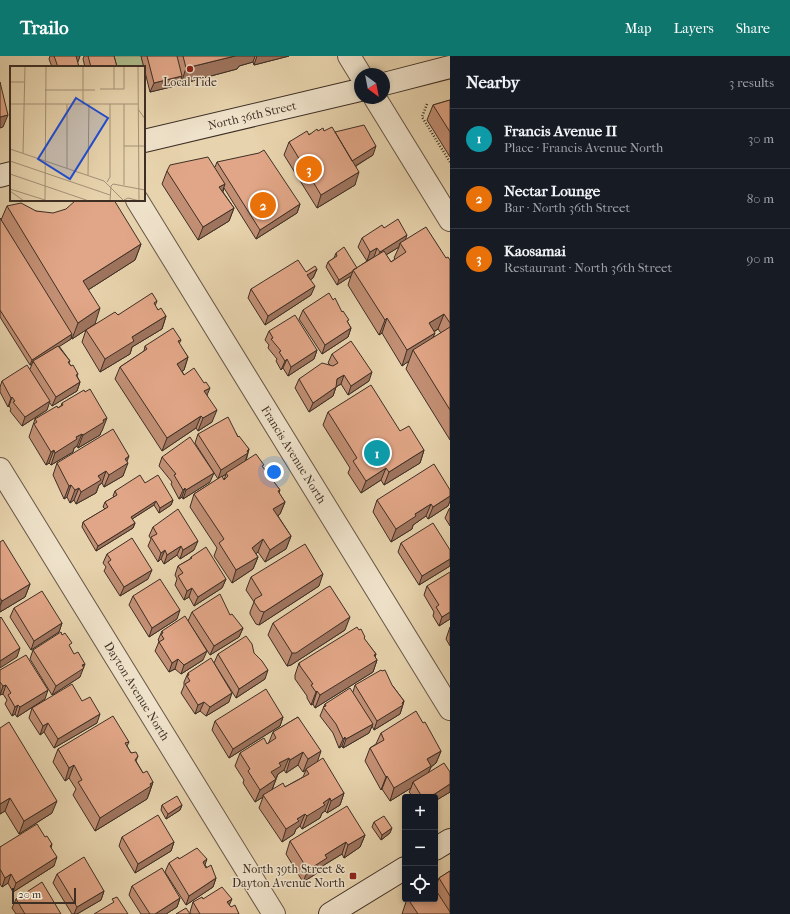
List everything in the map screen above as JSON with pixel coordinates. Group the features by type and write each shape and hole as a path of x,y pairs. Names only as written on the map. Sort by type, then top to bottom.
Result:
{"street":[{"path":"349,56 356,68"},
{"path":"390,82 450,67"},
{"name":"North 36th Street","path":"145,141 354,91"},
{"path":"379,104 450,220"},
{"path":"0,176 10,173"},
{"name":"Francis Avenue North","path":"138,201 450,709"},
{"name":"Dayton Avenue North","path":"0,469 274,914"},
{"path":"438,847 450,840"},
{"path":"341,911 402,870"}],"path":[{"path":"427,104 422,116 450,162"}],"green space":[{"path":"113,56 141,56 144,66 116,66"}],"building":[{"path":"54,56 76,56 79,66 58,66"},
{"path":"88,56 114,56 117,66 91,66"},
{"path":"147,56 177,56 182,76 154,83"},
{"path":"183,56 235,56 186,68"},
{"path":"0,82 8,115 0,117"},
{"path":"450,100 450,132 433,105"},
{"path":"364,125 376,146 352,161 335,132"},
{"path":"332,127 359,172 321,195 289,142 307,131 309,135 317,129 318,131 323,128 324,131"},
{"path":"264,150 300,204 260,230 217,162 259,153"},
{"path":"208,157 225,184 219,187 234,208 203,227 167,171 170,165"},
{"path":"75,201 115,201 141,244 83,281 100,308 78,323 7,206 21,203 36,211 53,213 66,209"},
{"path":"0,218 72,334 32,360 0,310"},
{"path":"398,219 407,235 380,252 377,248 370,252 362,238 382,225 384,228"},
{"path":"426,227 446,258 448,257 450,260 450,323 444,314 429,323 435,333 407,350 387,318 385,320 353,270 384,251 391,262 406,252 400,243"},
{"path":"344,247 357,268 339,280 328,262 337,256 336,253"},
{"path":"298,260 306,272 315,266 317,269 307,275 315,286 268,316 251,289"},
{"path":"152,293 157,301 154,303 158,310 161,308 166,316 132,337 134,341 105,359 86,330 115,312 118,315"},
{"path":"329,293 333,300 335,298 342,312 343,311 349,320 347,321 351,328 325,345 303,310"},
{"path":"295,315 317,350 291,367 287,359 285,361 279,352 281,351 271,339 273,338 269,331"},
{"path":"450,327 450,410 413,350"},
{"path":"173,328 181,340 178,341 188,357 177,364 184,375 194,368 204,383 206,382 210,388 204,391 217,410 203,418 201,416 167,438 120,367 147,349 145,346"},
{"path":"351,341 372,372 351,386 344,375 337,379 336,387 313,403 299,379 322,363 333,366 338,363 332,354"},
{"path":"58,346 70,361 68,362 71,366 73,365 80,382 56,397 33,361"},
{"path":"27,365 50,401 25,417 13,402 15,401 12,397 11,398 2,381"},
{"path":"371,385 400,431 409,426 424,450 389,472 386,468 366,481 353,461 357,458 328,412"},
{"path":"90,389 107,418 103,420 104,422 83,435 82,434 76,437 77,439 55,453 54,450 51,452 34,424 37,422 35,419 57,406 58,408 63,405 62,403 84,390 85,392"},
{"path":"228,417 238,437 239,436 249,449 247,451 248,453 221,470 198,434"},
{"path":"113,429 129,456 125,459 128,463 109,475 106,471 98,476 101,480 81,492 79,488 75,490 71,485 69,486 57,463"},
{"path":"190,437 214,473 186,490 185,488 183,490 174,475 176,474 162,457"},
{"path":"256,454 264,465 262,466 280,490 278,491 285,502 273,509 291,536 270,550 263,539 252,548 258,557 236,570 219,543 224,539 194,494 222,476 224,480 228,476 226,473"},
{"path":"434,464 450,490 450,496 433,507 431,504 396,529 377,500"},
{"path":"140,475 145,483 158,475 173,500 160,508 156,501 131,517 135,523 98,546 83,522 108,507 105,502 117,495 115,491"},
{"path":"178,509 198,541 183,550 181,546 167,555 165,550 161,553 151,537 157,534 153,527"},
{"path":"433,523 450,550 450,559 422,576 401,543"},
{"path":"132,538 152,570 124,587 108,562 111,560 107,554"},
{"path":"3,540 30,584 2,601 0,598 0,542"},
{"path":"305,544 323,574 264,612 260,611 254,602 255,599 262,595 251,577"},
{"path":"206,547 226,579 198,597 192,588 187,591 178,576 183,573 178,566 192,558 191,557"},
{"path":"450,572 450,612 442,617 436,607 439,605 427,586"},
{"path":"160,579 180,610 152,628 133,596"},
{"path":"330,586 350,617 296,653 292,653 273,623"},
{"path":"42,591 62,623 34,641 14,608"},
{"path":"220,594 230,615 232,614 243,628 214,646 192,612"},
{"path":"185,616 207,651 184,665 178,659 172,663 159,642 164,639 161,634 163,633 162,631"},
{"path":"1,617 20,648 0,661 0,618"},
{"path":"357,627 359,630 361,629 365,637 364,638 376,654 374,655 377,660 320,695 311,685 313,684 299,663"},
{"path":"61,632 62,635 65,633 72,643 69,645 74,654 78,652 85,664 82,665 84,668 56,686 33,650"},
{"path":"246,636 252,644 254,653 268,670 239,689 218,654"},
{"path":"26,655 48,690 20,707 18,705 15,707 8,695 11,693 6,685 3,686 0,682 0,670"},
{"path":"211,658 232,693 210,707 204,702 198,705 185,684 190,681 187,676 189,675 188,673"},
{"path":"381,670 385,670 392,685 404,701 402,703 403,705 377,721 355,685"},
{"path":"72,684 82,701 90,697 100,714 58,739 48,723 43,726 32,708"},
{"path":"350,688 373,724 346,739 345,737 343,739 336,724 323,707 326,706 325,704"},
{"path":"266,689 283,717 233,749 215,721"},
{"path":"416,711 423,723 425,722 441,751 427,759 431,766 394,788 387,776 386,777 370,748 384,740 381,733"},
{"path":"113,716 129,742 125,743 131,753 136,752 138,756 135,760 143,773 147,771 153,782 150,784 151,786 100,818 78,782 82,780 74,765 69,768 58,749"},
{"path":"298,717 321,751 308,759 303,752 290,760 289,758 279,763 281,766 271,772 276,779 260,790 248,771 250,769 240,753 264,738 267,744 276,738 273,732"},
{"path":"9,722 57,801 24,821 10,798 0,804 0,728"},
{"path":"323,758 344,793 331,801 330,798 323,803 325,805 307,816 305,814 297,819 299,821 286,829 263,795 283,783 285,787 309,774 306,769"},
{"path":"444,763 450,772 450,784 435,794 420,794 413,782"},
{"path":"177,796 182,805 168,814 162,805"},
{"path":"347,806 365,835 348,845 346,842 325,855 327,858 308,870 290,841"},
{"path":"158,815 174,842 138,864 122,837"},
{"path":"384,816 392,828 382,835 374,822"},
{"path":"37,824 45,837 47,836 52,844 50,846 57,857 16,883 11,874 5,878 0,869 0,847"},
{"path":"197,848 207,859 203,862 206,868 211,865 216,878 189,896 169,863"},
{"path":"84,857 104,891 77,907 57,874"},
{"path":"162,868 180,898 155,914 150,914 132,886"},
{"path":"450,871 450,896 439,878"},
{"path":"42,882 61,914 25,914 16,899"},
{"path":"222,887 232,899 227,902 231,907 235,905 239,914 200,914 193,902 202,897 203,899"},
{"path":"438,894 450,912 450,914 418,914 410,902 438,902"},
{"path":"117,897 128,914 94,914 114,902 112,899"},
{"path":"186,908 190,914 176,914"}],"place":[{"name":"Local Tide","path":"190,69"},
{"name":"Kaosamai","path":"309,169"},
{"name":"Nectar Lounge","path":"263,205"},
{"name":"Francis Avenue II","path":"377,453"},
{"name":"North 39th Street & Dayton Avenue North","path":"353,876"}]}
